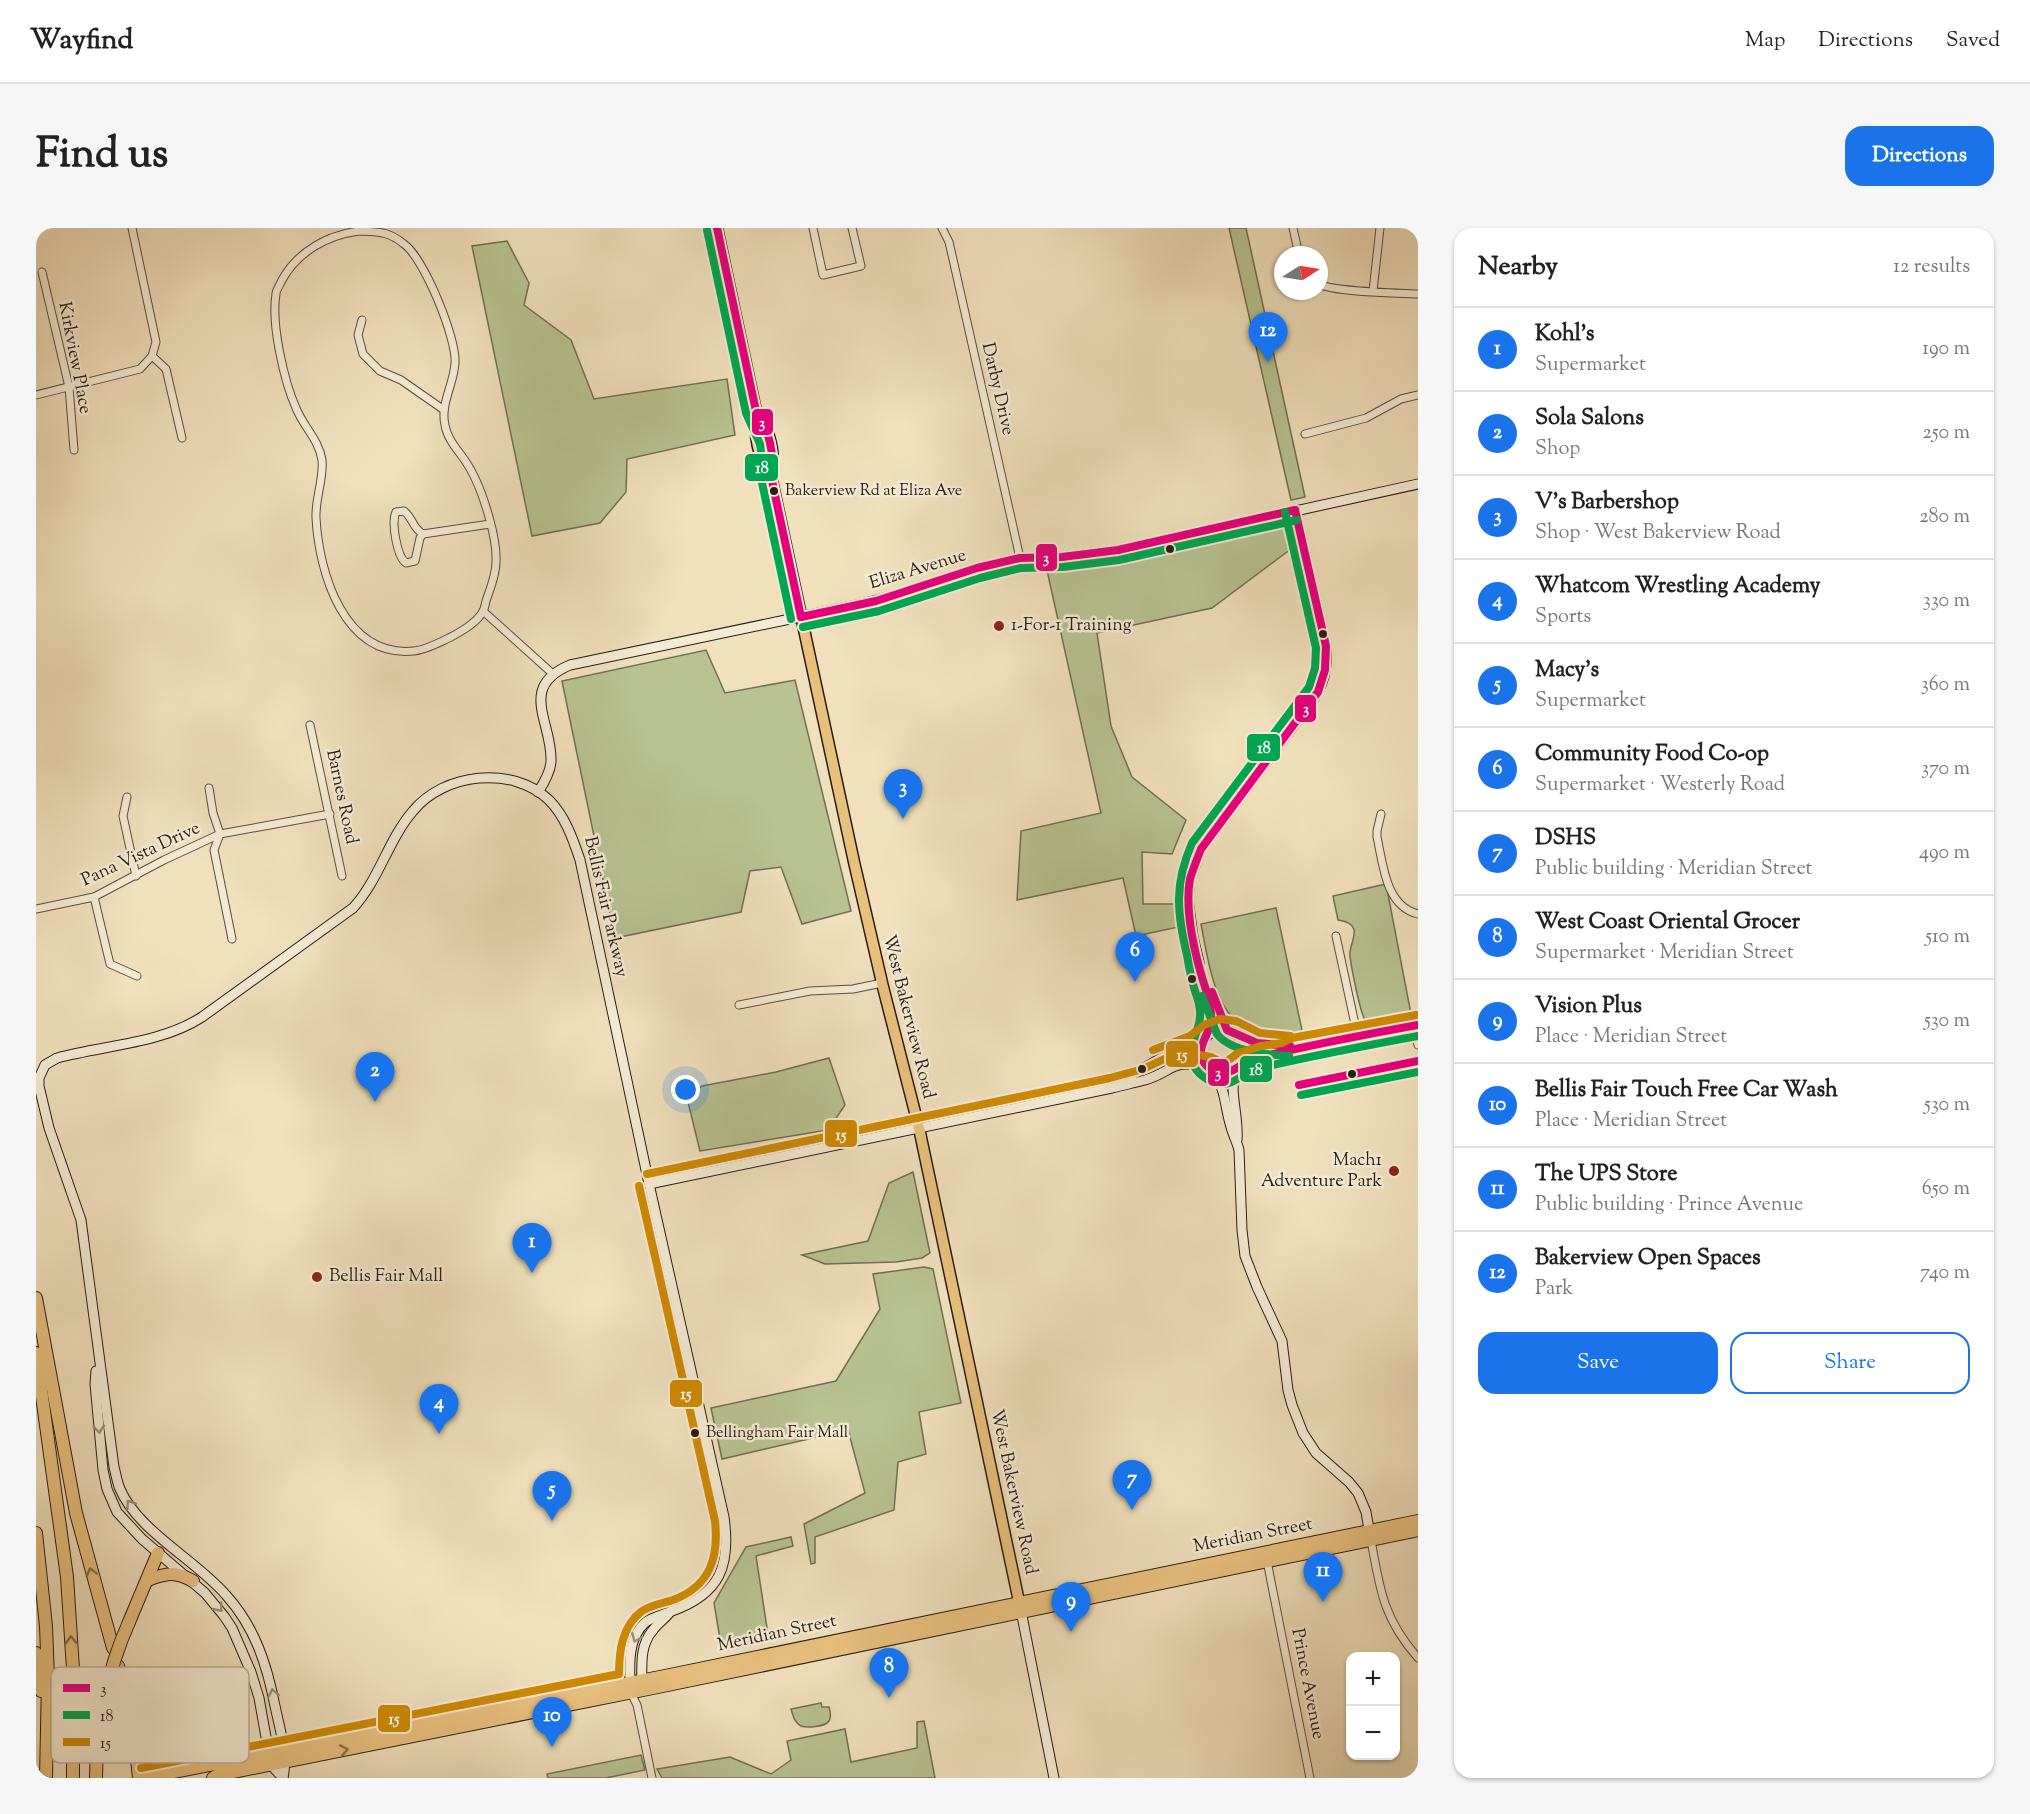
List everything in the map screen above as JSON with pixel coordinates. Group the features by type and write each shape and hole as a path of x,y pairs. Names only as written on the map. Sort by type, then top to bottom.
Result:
{"highway":[{"path":"36,1298 76,1513 113,1648"},
{"path":"36,1353 67,1577 73,1667"},
{"name":"Meridian Street","path":"285,1756 430,1733 822,1643 1267,1561 1418,1521"},
{"name":"Meridian Street","path":"249,1762 285,1756 491,1710 745,1669 1303,1544 1418,1530"},
{"path":"36,1533 46,1626 48,1678 46,1778"},
{"path":"1267,1561 1275,1555 1303,1544"},
{"path":"112,1667 148,1580 153,1549"},
{"path":"148,1580 176,1574 193,1581"},
{"path":"745,1669 759,1662 814,1650 822,1643"},
{"path":"36,1653 46,1749"},
{"path":"430,1733 437,1726 482,1717 491,1710"},
{"name":"Meridian Street","path":"216,1777 270,1759"},
{"path":"96,1778 97,1763"},
{"path":"139,1763 141,1778"},
{"path":"168,1763 189,1769"},
{"name":"Meridian Street","path":"141,1778 238,1763"}],"main road":[{"name":"West Bakerview Road","path":"717,228 756,411 767,427 774,460 771,476 801,617 882,983 919,1128 1020,1606"}],"street":[{"path":"36,395 140,369 152,356 156,342 132,228"},
{"path":"813,228 824,275 861,266 852,228"},
{"name":"Darby Drive","path":"942,228 949,242 1020,558"},
{"path":"1293,228 1297,246"},
{"path":"1373,291 1380,228"},
{"path":"359,231 386,233 405,244 417,257 434,292 456,361 453,381 444,410 445,426 452,444 471,471 490,524 495,541 496,563 483,611 460,632 437,644 416,651 400,651 370,641 358,632 338,608 325,570 316,518 316,498 322,462 317,445 301,420 289,389 282,365 275,316 276,292 285,274 310,249 342,233 359,231"},
{"name":"Kirkview Place","path":"42,272 69,387 74,450"},
{"path":"1328,287 1418,294"},
{"path":"362,320 358,335 363,354 380,370 401,380 444,410"},
{"path":"152,356 166,369 182,438"},
{"path":"1305,434 1366,418 1401,399 1418,395"},
{"name":"Eliza Avenue","path":"553,674 578,663 876,601 977,568 1020,558 1062,557 1118,550 1418,484"},
{"path":"1295,510 1326,646 1328,663 1326,675 1311,702 1201,849 1190,879 1188,899 1191,930 1200,962 1232,1032 1244,1044 1244,1057 1232,1080 1232,1091 1238,1126 1245,1256 1253,1279 1282,1341 1288,1390 1303,1432 1316,1453 1358,1493 1366,1512 1384,1604 1403,1641 1418,1658"},
{"path":"423,534 415,527 407,513 396,512 393,521 403,562 406,563 415,561 423,534 490,524"},
{"path":"483,611 553,674 540,695 551,762 549,773 538,792"},
{"name":"Barnes Road","path":"310,725 342,876"},
{"name":"Bellis Fair Parkway","path":"283,1778 285,1756 268,1672 253,1632 225,1593 132,1510 120,1489 114,1467 97,1350 81,1220 49,1128 39,1078 45,1065 57,1058 160,1036 188,1026 202,1017 353,908 365,893 405,821 433,794 449,785 467,780 500,779 538,792 559,812 574,840 649,1184 700,1403 727,1535 727,1554 723,1569 711,1587 700,1597 670,1612 655,1627 645,1643 636,1687 652,1778"},
{"path":"209,788 213,813 220,834 214,850 232,939"},
{"path":"126,797 123,816 136,876"},
{"name":"Pana Vista Drive","path":"36,909 94,897 220,834 330,814"},
{"path":"1381,814 1377,831 1388,886 1406,909 1418,914"},
{"path":"94,897 111,964 137,976"},
{"path":"1336,936 1358,1038"},
{"path":"1200,962 1199,969 1212,1016 1201,1054 1222,1085 1231,1128 1237,1140"},
{"path":"739,1005 810,992 853,989 882,983"},
{"path":"649,1184 1112,1088 1147,1079 1177,1064 1192,1064 1224,1073 1260,1057 1285,1053 1295,1048 1416,1026 1418,1045"},
{"path":"1112,1088 1161,1058 1196,1045 1221,1029 1257,1043 1285,1044 1295,1048"},
{"name":"Bellis Fair Parkway","path":"97,1350 95,1384 103,1470 107,1489 117,1512 153,1549 193,1581 224,1616 238,1640 248,1667"},
{"path":"153,1549 158,1534"},
{"path":"153,1549 167,1542"},
{"name":"Prince Avenue","path":"1267,1561 1310,1778"},
{"path":"1020,1606 1054,1778"},
{"name":"Bellis Fair Parkway","path":"249,1670 259,1698 270,1759 283,1778"},
{"name":"Meridian Street","path":"205,1778 216,1777"}],"green space":[{"path":"1229,228 1246,228 1305,497 1291,500"},
{"path":"507,241 529,283 524,305 571,340 594,399 727,379 735,435 627,459 626,492 600,523 532,536 472,246"},
{"path":"1284,520 1290,521 1295,546 1212,608 1097,633 1111,726 1132,777 1186,820 1172,854 1142,852 1143,904 1181,904 1183,926 1136,936 1123,878 1017,900 1021,831 1101,813 1046,566 1118,560"},
{"path":"706,650 725,693 795,680 851,911 802,924 781,867 750,871 741,912 615,938 562,681"},
{"path":"1386,884 1412,1019 1371,1026 1363,1015 1352,969 1350,951 1354,930 1352,925 1338,920 1333,896"},
{"path":"1276,908 1303,1035 1263,1036 1239,1024 1221,1000 1210,970 1201,924"},
{"path":"829,1058 845,1105 828,1130 700,1151 687,1098 702,1086 776,1072"},
{"path":"913,1172 930,1253 922,1258 896,1262 825,1264 802,1255 868,1241 889,1183"},
{"path":"924,1267 933,1269 961,1403 919,1412 926,1454 898,1462 894,1510 815,1537 815,1563 811,1564 804,1524 865,1493 848,1430 722,1459 711,1408 836,1381 880,1309 873,1274"},
{"path":"791,1537 793,1546 756,1556 769,1641 722,1651 714,1603 746,1547"},
{"path":"821,1703 822,1707 829,1707 830,1718 827,1723 820,1726 801,1726 793,1717 791,1709"},
{"path":"924,1721 935,1778 662,1778 657,1769 730,1757 771,1774 791,1760 787,1741 845,1729 851,1762 917,1748 917,1722"},
{"path":"641,1755 645,1770 606,1778 548,1778 547,1774"}],"transit line":[{"name":"3","path":"717,228 756,411 770,442 771,476 801,617"},
{"name":"18","path":"707,230 746,413 760,444 761,478 791,619"},
{"name":"3","path":"1295,510 1326,646 1325,670 1318,692 1201,849 1191,875 1190,920 1211,1014 1210,1027 1202,1046 1201,1056 1209,1068 1218,1073 1225,1073 1253,1059 1418,1025"},
{"name":"3","path":"801,617 876,601 977,568 1020,558 1062,557 1118,550 1295,510"},
{"name":"18","path":"1285,512 1316,648 1315,668 1309,687 1192,843 1186,858 1180,885 1179,912 1200,1014 1192,1047 1192,1059 1196,1070 1203,1076 1215,1083 1224,1084 1233,1082 1256,1069 1418,1036"},
{"name":"18","path":"803,627 879,611 980,578 1021,568 1063,567 1119,560 1297,520"},
{"name":"3","path":"1212,992 1227,1030 1257,1043 1290,1046"},
{"name":"18","path":"1202,996 1217,1034 1223,1040 1250,1051 1289,1056"},
{"name":"15","path":"647,1174 1110,1078 1143,1069 1175,1054 1194,1054 1226,1062 1238,1053 1282,1043 1292,1038 1416,1015"},
{"name":"15","path":"1153,1050 1190,1036 1204,1025 1220,1019 1236,1021 1260,1033 1290,1036"},
{"name":"3","path":"1299,1085 1418,1061"},
{"name":"18","path":"1301,1095 1418,1072"},
{"name":"15","path":"249,1747 619,1674 623,1640 635,1617 649,1607 686,1594 704,1579 713,1559 715,1521 639,1186"},
{"name":"15","path":"141,1768 166,1763"}],"place":[{"name":"Bakerview Open Spaces","path":"1268,362"},
{"name":"Bakerview Rd at Eliza Ave","path":"774,491"},
{"name":"1-For-1 Training","path":"999,626"},
{"name":"V's Barbershop","path":"903,819"},
{"name":"Community Food Co-op","path":"1135,982"},
{"name":"Sola Salons","path":"375,1102"},
{"name":"Mach1 Adventure Park","path":"1394,1171"},
{"name":"Kohl's","path":"532,1273"},
{"name":"Bellis Fair Mall","path":"317,1277"},
{"name":"Bellingham Fair Mall","path":"695,1433"},
{"name":"Whatcom Wrestling Academy","path":"439,1434"},
{"name":"DSHS","path":"1132,1510"},
{"name":"Macy's","path":"552,1521"},
{"name":"The UPS Store","path":"1323,1602"},
{"name":"Vision Plus","path":"1071,1632"},
{"name":"West Coast Oriental Grocer","path":"889,1698"},
{"name":"Bellis Fair Touch Free Car Wash","path":"552,1747"}]}
